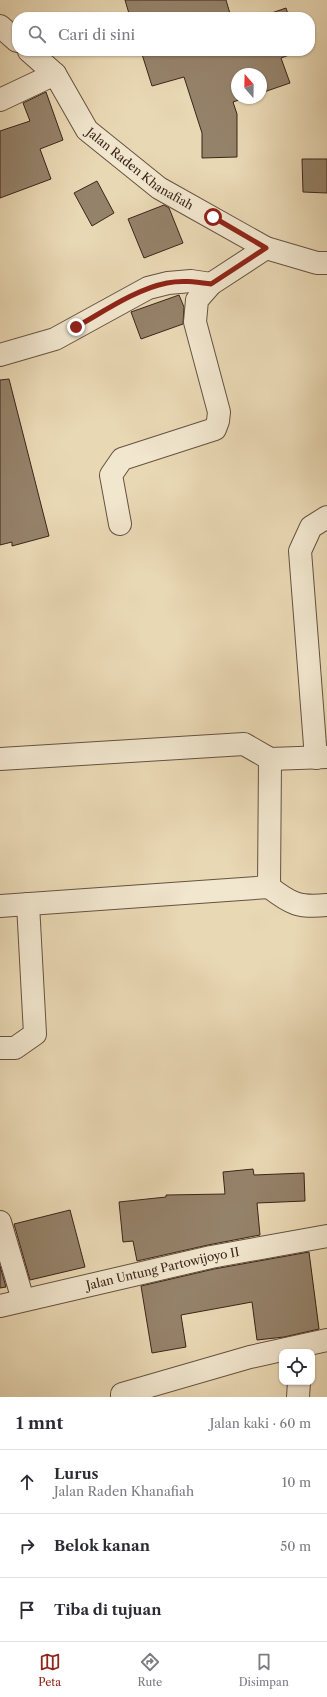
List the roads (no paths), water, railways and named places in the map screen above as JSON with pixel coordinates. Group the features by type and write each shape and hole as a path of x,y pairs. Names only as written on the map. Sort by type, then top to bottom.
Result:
{"street":[{"path":"0,26 12,37"},
{"name":"Jalan Raden Khanafiah","path":"35,56 55,74 87,130 159,188 266,248 317,263 327,262"},
{"path":"0,100 55,74"},
{"path":"120,524 111,475 122,459 215,429 218,421 218,412 195,322 197,300 211,284 266,248"},
{"path":"0,355 55,339 148,288 168,283 191,281 211,284"},
{"path":"0,759 244,744 270,759 322,757 300,551 311,527 327,517"},
{"path":"269,887 270,759"},
{"path":"0,906 269,887 287,901 308,907 327,905"},
{"path":"0,1048 15,1048 36,1034 28,904"},
{"path":"0,1222 23,1300"},
{"name":"Jalan Untung Partowijoyo II","path":"0,1306 211,1258 327,1236"},
{"path":"122,1397 122,1394 250,1357 304,1348 327,1340"},
{"path":"298,1397 299,1385"}]}
